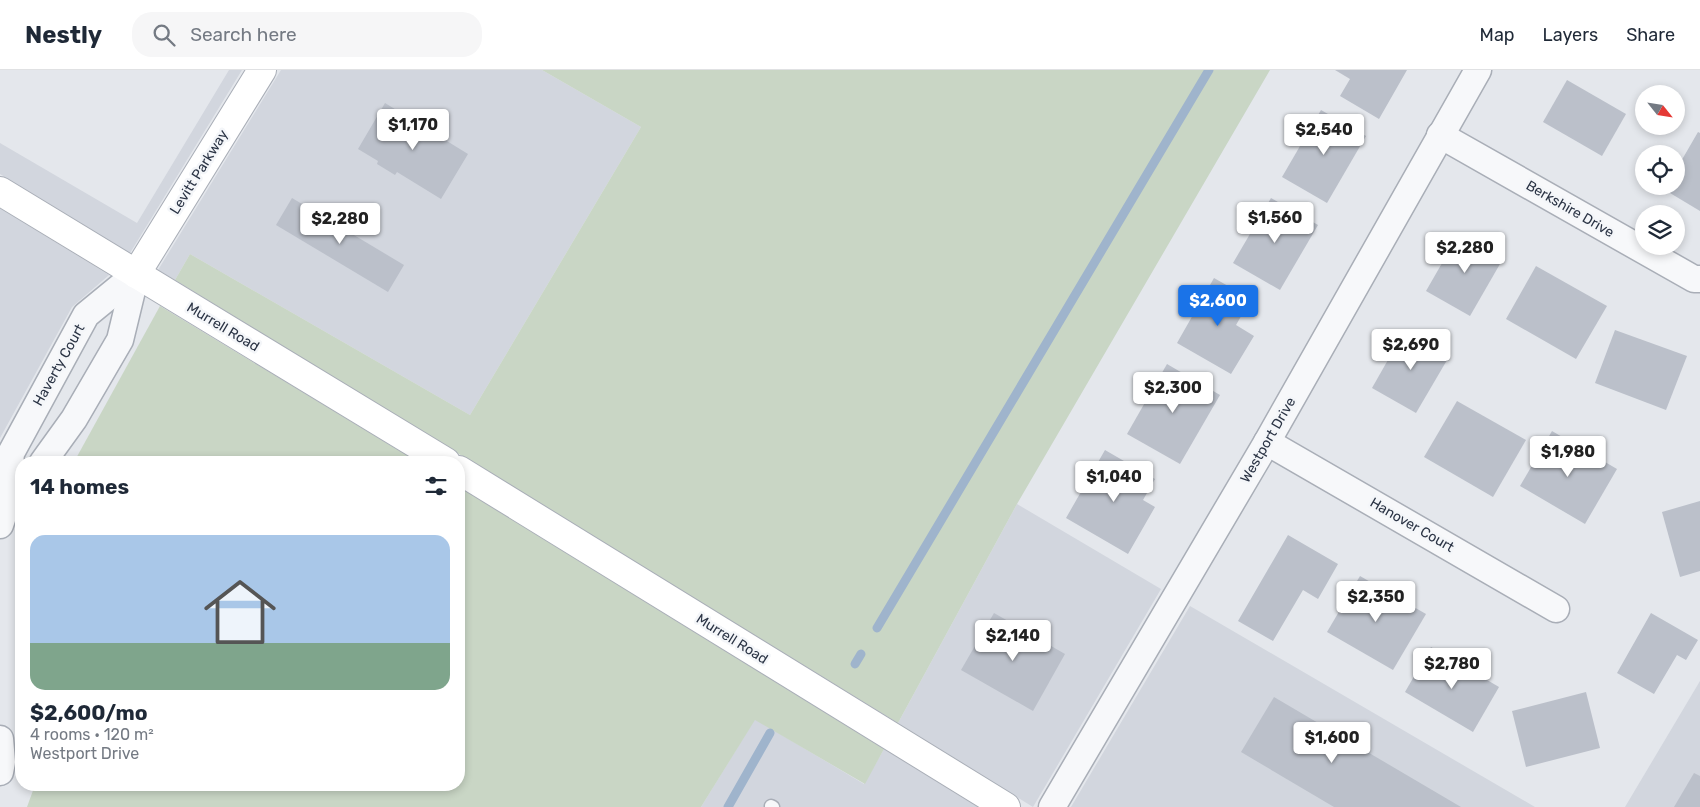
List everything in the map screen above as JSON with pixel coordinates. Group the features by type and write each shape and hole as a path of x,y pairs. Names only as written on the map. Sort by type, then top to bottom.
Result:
{"street":[{"name":"Levitt Parkway","path":"136,274 262,70"},
{"name":"Westport Drive","path":"1052,807 1268,442 1478,70"},
{"name":"Berkshire Drive","path":"1440,135 1694,279 1700,278"},
{"name":"Murrell Road","path":"0,191 436,456"},
{"path":"47,456 74,420 120,340 136,274"},
{"name":"Haverty Court","path":"9,507 11,453 86,315 136,274"},
{"name":"Hanover Court","path":"1268,442 1556,609"},
{"name":"Murrell Road","path":"465,474 1006,807"},
{"path":"0,739 2,762 0,772"}],"shaded area":[{"path":"229,70 242,70 130,253 0,174 0,143 137,223"},
{"path":"281,70 542,70 641,127 470,415 190,254 175,280 158,270"},
{"path":"0,208 109,275 72,307 0,438"},
{"path":"1017,504 1161,589 1033,807 898,723"},
{"path":"1190,606 1535,807 1071,807"},
{"path":"1700,681 1700,807 1625,807"},
{"path":"755,719 864,784 884,749 978,807 701,807"}],"green space":[{"path":"542,70 1270,70 1017,504 898,723 175,280 190,254 470,415 641,127"},
{"path":"160,306 408,456 77,456"},
{"path":"465,491 884,749 865,784 755,720 701,807 27,807 33,791 465,791"}],"building":[{"path":"1335,70 1407,70 1379,119 1340,96 1350,79"},
{"path":"1567,80 1626,114 1602,156 1543,122"},
{"path":"385,103 468,154 441,199 397,172 395,175 377,164 378,161 358,149"},
{"path":"1321,110 1366,136 1327,203 1282,177"},
{"path":"1698,132 1700,133 1700,211 1673,195 1685,195 1685,154"},
{"path":"292,198 404,265 388,292 276,225"},
{"path":"1271,198 1318,225 1280,290 1233,263"},
{"path":"1460,232 1504,257 1470,316 1426,291"},
{"path":"1536,266 1607,306 1576,359 1506,319"},
{"path":"1214,278 1251,299 1236,325 1254,336 1231,374 1177,343"},
{"path":"1405,330 1450,355 1416,413 1372,388"},
{"path":"1615,330 1687,356 1666,410 1595,383"},
{"path":"1167,364 1220,395 1180,464 1127,434"},
{"path":"1457,401 1526,440 1493,497 1424,457"},
{"path":"1552,431 1617,469 1585,524 1520,486"},
{"path":"1105,450 1155,479 1143,500 1155,507 1128,554 1066,518"},
{"path":"1700,501 1700,571 1680,577 1662,512"},
{"path":"1288,535 1338,564 1318,599 1303,590 1273,641 1238,621"},
{"path":"1360,576 1426,614 1393,670 1327,632"},
{"path":"994,613 1065,654 1033,711 961,670"},
{"path":"1651,613 1698,640 1686,660 1677,655 1654,694 1617,673"},
{"path":"1431,647 1499,687 1473,732 1405,692"},
{"path":"1586,692 1600,748 1526,767 1512,711"},
{"path":"1274,697 1461,807 1334,807 1241,752"},
{"path":"1694,773 1700,776 1700,807 1674,807"}],"waterway":[{"path":"877,628 1209,70"},
{"path":"855,664 861,654"},
{"path":"728,807 770,733"}]}
